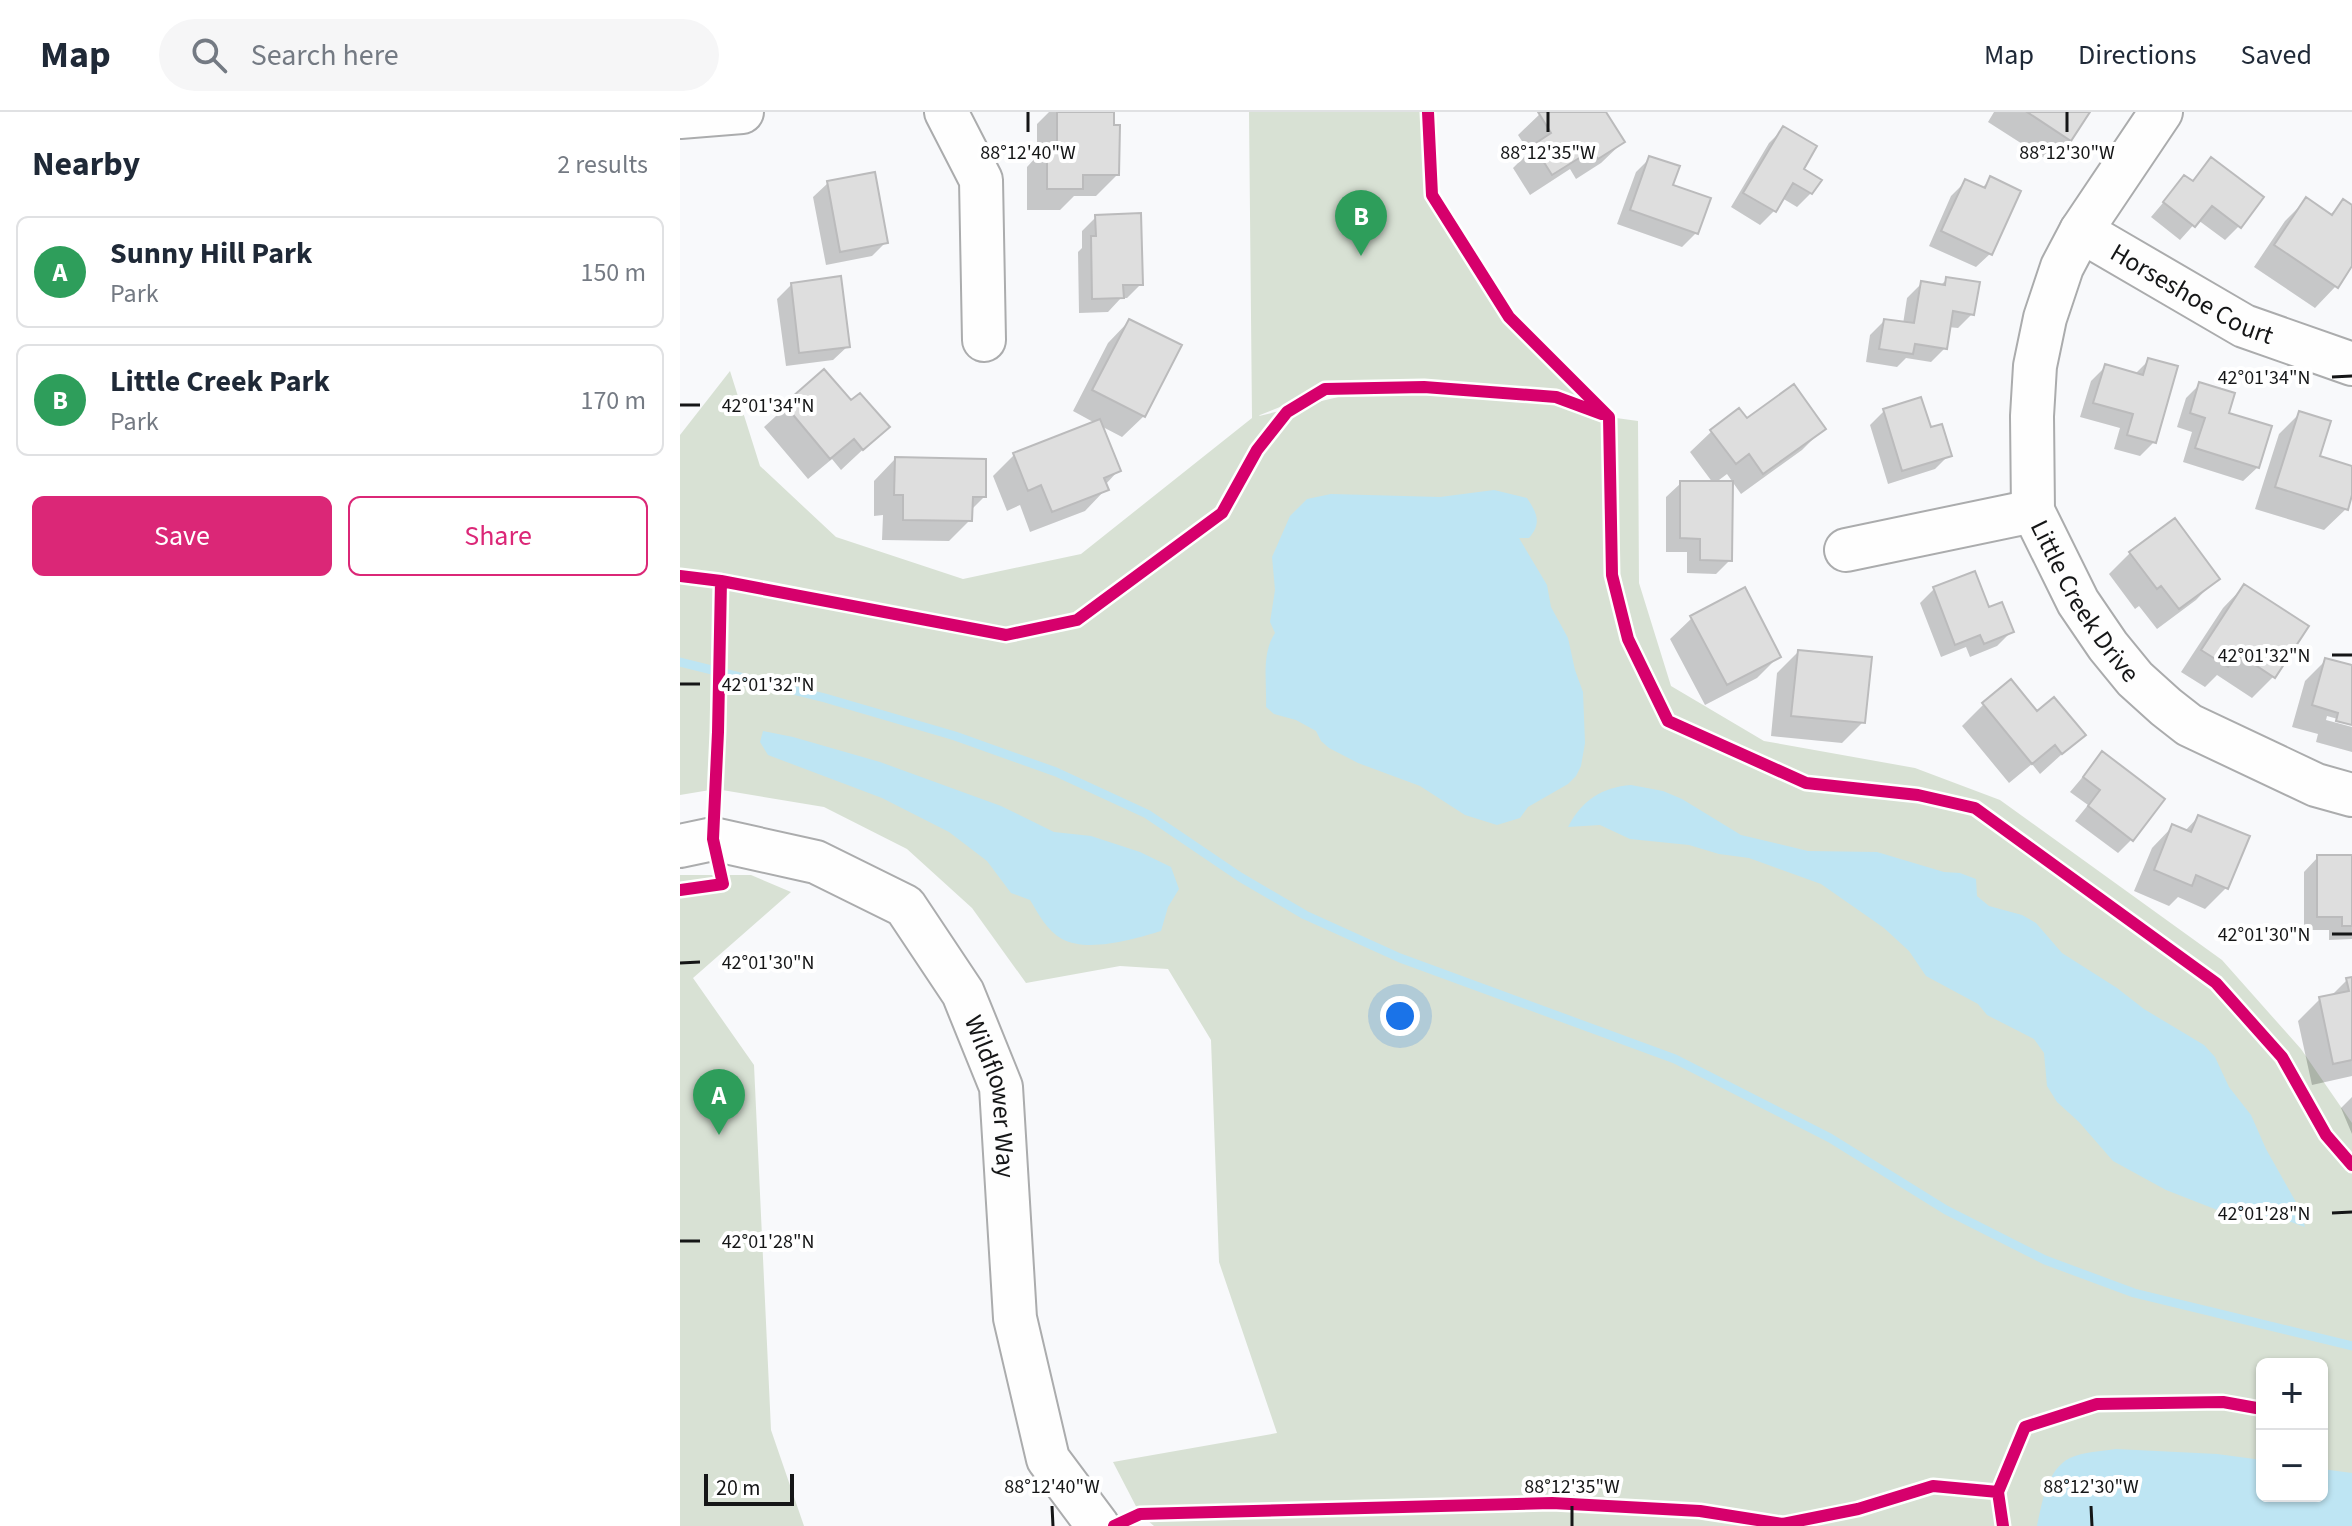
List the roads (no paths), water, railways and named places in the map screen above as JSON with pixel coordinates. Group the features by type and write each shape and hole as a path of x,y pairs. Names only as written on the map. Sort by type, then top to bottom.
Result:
{"street":[{"path":"680,117 742,112"},
{"path":"946,112 981,180 984,340"},
{"name":"Little Creek Drive","path":"2161,112 2081,231 2062,267 2045,318 2035,366 2033,511 2078,602 2135,679 2166,707 2189,725 2217,739 2316,785 2352,795"},
{"name":"Horseshoe Court","path":"2081,231 2244,326 2352,364"},
{"path":"1846,550 2033,511"},
{"name":"Wildflower Way","path":"680,846 713,839 816,862 905,906 963,993 1001,1087 1015,1318 1048,1459 1098,1526"}],"water":[{"path":"1494,490 1527,498 1535,513 1537,523 1533,533 1529,538 1519,538 1547,585 1551,607 1568,638 1583,692 1585,743 1581,766 1568,784 1528,807 1520,818 1497,825 1465,815 1420,786 1358,763 1329,748 1316,731 1296,720 1274,714 1266,707 1266,659 1275,633 1270,622 1275,590 1272,557 1290,516 1307,499 1331,494 1440,497"},
{"path":"763,731 880,762 1001,806 1054,832 1091,836 1140,852 1171,867 1179,889 1168,907 1161,931 1098,945 1062,939 1047,927 1030,900 1011,893 987,861 949,832 882,798 768,755 760,742"},
{"path":"1620,786 1663,791 1682,799 1741,835 1808,851 1877,852 1976,879 1977,896 1989,906 2022,915 2036,923 2062,953 2144,1009 2204,1045 2215,1057 2229,1087 2251,1115 2266,1149 2301,1211 2305,1227 2291,1222 2256,1220 2225,1213 2166,1190 2113,1161 2057,1102 2047,1086 2044,1053 2034,1039 1987,1015 1978,1004 1926,976 1909,951 1884,928 1821,884 1749,858 1719,854 1689,845 1630,839 1600,825 1568,827 1579,810 1594,797"},
{"path":"2116,1449 2256,1459 2256,1502 2328,1502 2328,1470 2352,1473 2352,1526 2037,1526 2051,1478 2062,1463 2081,1454"}],"waterway":[{"path":"680,662 825,698 955,736 1056,772 1147,814 1240,877 1305,915 1400,958 1675,1059 1830,1138 1946,1210 2045,1260 2134,1293 2352,1346"}],"place":[{"name":"Little Creek Park","path":"1361,256"},
{"name":"Sunny Hill Park","path":"719,1135"}]}
